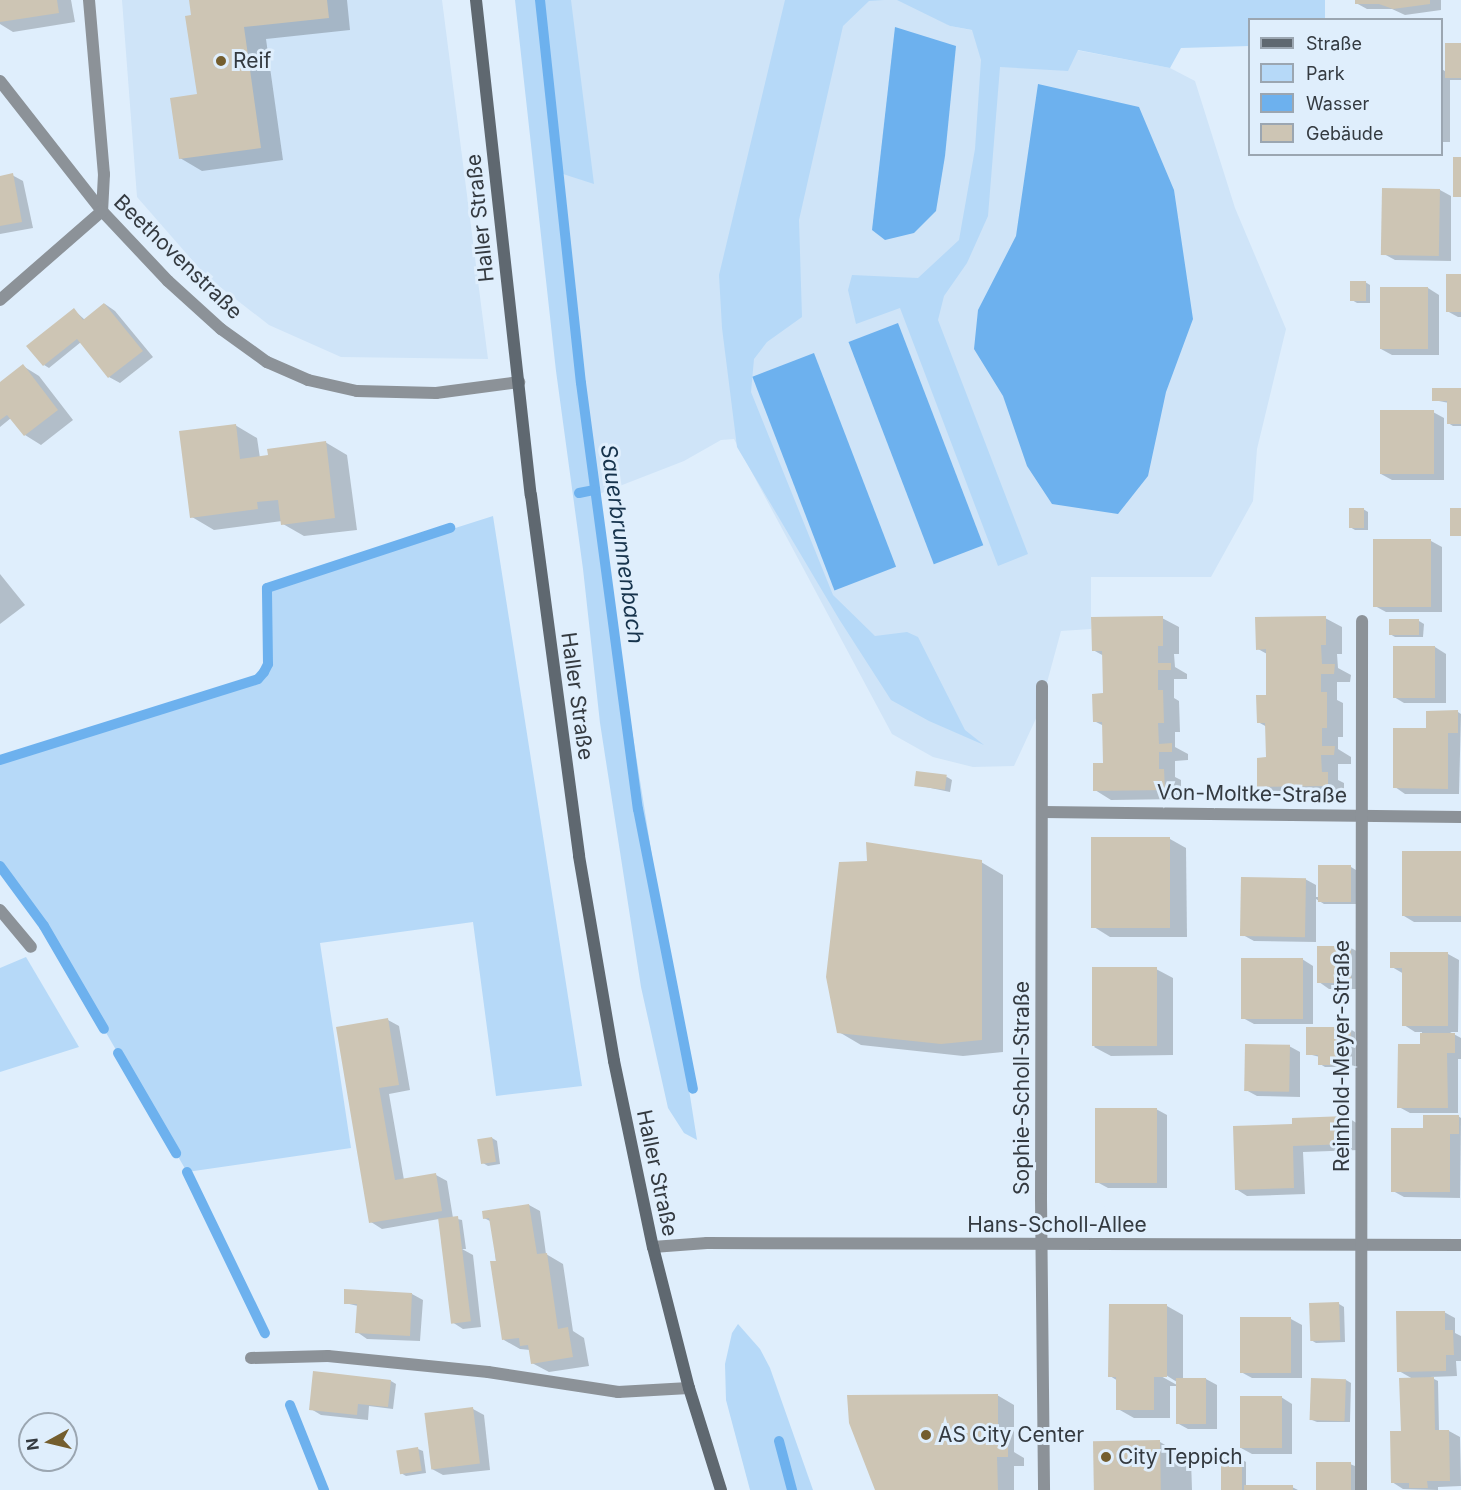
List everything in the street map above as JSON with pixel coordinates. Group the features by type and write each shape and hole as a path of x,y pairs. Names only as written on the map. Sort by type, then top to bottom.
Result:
{"main road":[{"name":"Haller Straße","path":"477,0 531,495 579,856 614,1061 653,1247 689,1388 721,1490"}],"street":[{"path":"0,300 102,211 104,174 89,0"},
{"name":"Beethovenstraße","path":"0,81 102,211 168,281 221,329 267,362 308,380 357,391 436,393 519,382"},
{"name":"Reinhold-Meyer-Straße","path":"1361,1490 1362,621"},
{"name":"Sophie-Scholl-Straße","path":"1042,686 1044,1490"},
{"name":"Von-Moltke-Straße","path":"1043,812 1461,817"},
{"path":"0,910 32,947"},
{"name":"Hans-Scholl-Allee","path":"653,1247 707,1244 1461,1245"},
{"path":"251,1358 328,1356 488,1372 618,1392 689,1388"}],"shaded area":[{"path":"122,0 442,0 488,359 341,357 269,325 206,276 137,197"},
{"path":"547,0 905,0 950,26 1170,68 1195,81 1235,208 1286,329 1257,449 1253,501 1211,577 1091,577 1091,629 1061,631 1039,712 1014,766 973,767 933,757 892,734 734,439 721,440 684,461 599,494 582,404 572,263"}],"green space":[{"path":"515,0 571,0 594,184 563,174 580,402 697,1140 684,1133 668,1108 641,987 600,723 583,569 556,371"},
{"path":"785,0 884,0 869,1 843,26 799,220 802,317 767,342 754,359 751,392 833,595 875,636 907,632 918,637 965,730 984,745 929,721 891,700 839,619 737,447 722,328 719,275"},
{"path":"897,0 1325,0 1325,18 1248,18 1248,46 1181,48 1170,68 1078,50 1068,71 1000,67 988,216 967,263 944,296 938,320 1028,554 998,566 900,308 856,324 848,290 852,275 918,278 959,240 975,149 981,60 972,30 950,26"},
{"path":"493,516 582,1086 496,1096 473,922 320,943 351,1148 187,1172 44,926 0,866 0,760 258,679 268,663 267,588"},
{"path":"26,957 79,1047 0,1072 0,968"},
{"path":"738,1324 760,1349 770,1368 813,1490 750,1490 726,1400 725,1364 732,1333"}],"water":[{"path":"895,27 956,46 945,156 936,211 914,233 885,240 872,230"},
{"path":"1038,84 1139,107 1174,190 1193,319 1166,392 1148,476 1118,514 1052,504 1027,466 1003,396 974,349 978,310 1016,236"},
{"path":"898,323 983,545 934,564 849,342"},
{"path":"814,353 896,567 834,590 752,377"}],"building":[{"path":"0,0 57,0 59,13 0,22"},
{"name":"Reif","path":"189,0 327,0 329,18 244,27 261,148 179,159 170,98 197,94 185,16 191,15"},
{"path":"1355,0 1430,0 1430,4 1393,9 1379,4 1355,4"},
{"path":"1445,43 1461,43 1461,78 1445,78"},
{"path":"1453,157 1461,157 1461,197 1453,197"},
{"path":"13,173 22,222 0,226 0,176"},
{"path":"1382,188 1440,189 1439,256 1381,255"},
{"path":"1446,274 1461,274 1461,312 1446,312"},
{"path":"1350,281 1366,281 1366,301 1350,301"},
{"path":"1380,287 1428,287 1428,349 1380,349"},
{"path":"104,303 143,351 108,378 77,339 43,366 26,346 74,308 83,320"},
{"path":"23,364 58,410 24,436 7,415 0,420 0,382"},
{"path":"1432,388 1461,388 1461,424 1447,424 1447,401 1432,401"},
{"path":"1380,410 1434,410 1434,474 1380,474"},
{"path":"236,424 240,459 268,455 267,449 326,441 335,518 281,525 278,500 257,502 258,509 190,518 179,431"},
{"path":"1349,508 1364,508 1364,528 1349,528"},
{"path":"1450,508 1461,508 1461,536 1450,536"},
{"path":"1373,539 1431,539 1431,607 1373,607"},
{"path":"1163,616 1163,646 1158,646 1158,663 1171,663 1171,670 1158,670 1158,690 1163,690 1164,723 1158,723 1159,744 1172,743 1172,752 1159,752 1159,769 1164,769 1165,790 1093,791 1093,763 1103,763 1102,722 1093,722 1092,694 1103,693 1102,651 1092,651 1091,617"},
{"path":"1326,616 1326,645 1321,645 1322,664 1335,664 1334,674 1321,674 1321,692 1327,692 1327,728 1322,728 1322,746 1335,746 1334,755 1321,755 1322,772 1328,772 1328,786 1257,787 1257,758 1266,757 1265,723 1257,723 1256,695 1266,695 1266,649 1256,650 1255,617"},
{"path":"1389,619 1419,619 1419,635 1389,635"},
{"path":"1393,646 1435,646 1435,698 1393,698"},
{"path":"1458,710 1458,733 1448,733 1448,789 1393,788 1393,728 1426,728 1426,711"},
{"path":"916,771 947,775 945,790 914,786"},
{"path":"1091,837 1170,837 1170,928 1091,928"},
{"path":"866,842 982,860 982,1040 941,1044 837,1033 826,977 839,862 867,861"},
{"path":"1402,851 1461,851 1461,916 1402,916"},
{"path":"1318,865 1351,865 1351,902 1318,902"},
{"path":"1241,877 1306,878 1305,937 1240,936"},
{"path":"1317,946 1351,946 1351,983 1317,983"},
{"path":"1390,952 1448,952 1448,1026 1402,1026 1402,968 1390,968"},
{"path":"1241,958 1303,958 1303,1019 1241,1019"},
{"path":"1092,967 1157,967 1157,1046 1092,1046"},
{"path":"388,1018 399,1085 379,1088 395,1180 436,1173 442,1211 369,1223 336,1027"},
{"path":"1306,1027 1351,1027 1350,1065 1318,1065 1318,1055 1306,1055"},
{"path":"1420,1033 1455,1033 1455,1053 1447,1053 1448,1108 1397,1108 1398,1044 1420,1044"},
{"path":"1245,1044 1290,1045 1289,1092 1244,1091"},
{"path":"1095,1108 1157,1108 1157,1183 1095,1183"},
{"path":"1423,1115 1459,1115 1459,1134 1450,1134 1450,1192 1391,1192 1391,1128 1423,1128"},
{"path":"1347,1116 1349,1144 1293,1146 1294,1188 1235,1190 1233,1126 1292,1124 1292,1118"},
{"path":"492,1137 496,1162 481,1164 477,1139"},
{"path":"529,1204 537,1254 547,1253 558,1329 568,1327 573,1357 531,1364 528,1345 520,1346 519,1338 502,1340 490,1261 496,1261 489,1218 483,1219 482,1211"},
{"path":"458,1216 471,1321 451,1324 438,1218"},
{"path":"344,1289 412,1293 410,1336 355,1333 357,1304 344,1304"},
{"path":"1339,1302 1340,1340 1310,1341 1309,1303"},
{"path":"1109,1304 1167,1304 1167,1377 1154,1377 1154,1410 1116,1410 1116,1377 1108,1377"},
{"path":"1396,1311 1445,1311 1445,1330 1453,1330 1454,1355 1446,1355 1446,1371 1397,1372"},
{"path":"1240,1317 1291,1317 1291,1373 1240,1373"},
{"path":"313,1371 391,1380 388,1407 358,1404 357,1415 309,1410"},
{"path":"1434,1377 1435,1430 1449,1430 1450,1481 1427,1481 1428,1488 1409,1488 1409,1483 1391,1483 1390,1431 1401,1431 1399,1378"},
{"path":"1176,1378 1206,1378 1206,1424 1176,1424"},
{"path":"1311,1378 1346,1379 1345,1421 1310,1420"},
{"name":"AS City Center","path":"998,1394 998,1447 1008,1447 1008,1457 997,1457 998,1490 875,1490 849,1423 847,1395"},
{"path":"1240,1396 1282,1396 1282,1448 1240,1448"},
{"path":"473,1407 480,1464 431,1470 424,1413"},
{"path":"1160,1440 1161,1490 1094,1490 1093,1441"},
{"path":"418,1447 422,1471 400,1474 396,1450"},
{"path":"1221,1458 1242,1458 1242,1490 1221,1490"},
{"path":"1316,1462 1351,1462 1351,1490 1316,1490"},
{"path":"1244,1485 1293,1485 1293,1490 1244,1490"}],"waterway":[{"name":"Sauerbrunnenbach","path":"540,0 581,383 638,809 693,1089"},
{"path":"579,493 595,490"},
{"path":"0,760 258,679 268,664 267,588 450,528"},
{"path":"0,866 44,926 104,1029"},
{"path":"118,1053 176,1153"},
{"path":"187,1172 265,1333"},
{"path":"290,1405 324,1490"},
{"name":"Sauerbrunnenbach","path":"779,1441 792,1490"}],"place":[{"name":"Reif","path":"221,61"},
{"name":"AS City Center","path":"926,1435"},
{"name":"City Teppich","path":"1106,1457"}]}
